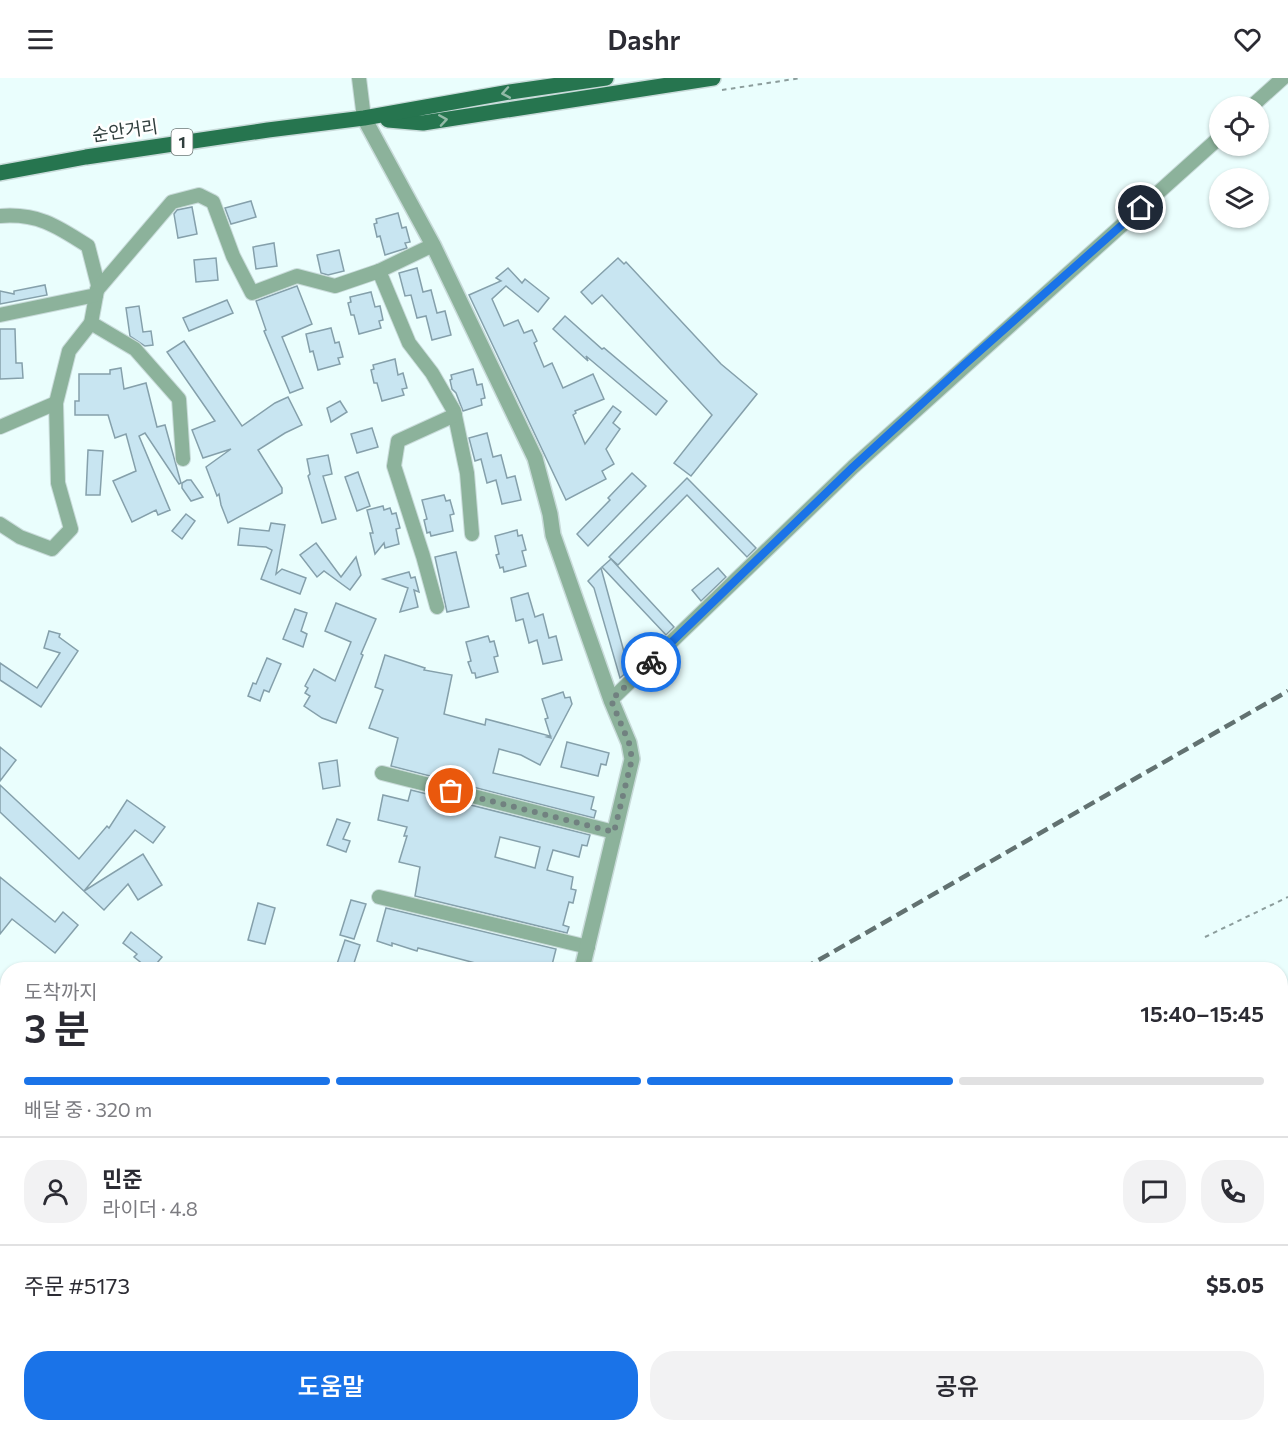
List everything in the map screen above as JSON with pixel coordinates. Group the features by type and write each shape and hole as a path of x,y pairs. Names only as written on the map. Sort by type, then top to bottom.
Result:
{"main road":[{"name":"순안거리","path":"0,173 109,153 364,118 510,92 606,78"},
{"name":"순안거리","path":"364,118 423,123 713,78"}],"street":[{"path":"359,78 364,118 433,245 535,458 550,514 553,535 611,700 629,743 632,759 584,962"},
{"path":"1263,96 1284,78"},
{"path":"611,700 853,467 1209,147"},
{"path":"0,315 97,292 172,202 199,195 213,202 233,256 252,293 297,276 335,286 378,271 433,245"},
{"path":"0,216 19,214 52,223 88,246 98,285 91,323 69,351 56,403 58,483 71,528 52,549 20,537 0,524"},
{"path":"378,271 409,343 432,373 455,415 467,473 472,534"},
{"path":"91,323 135,349 179,399 183,459"},
{"path":"0,427 56,403"},
{"path":"437,607 394,466 398,441 455,415"},
{"path":"382,774 614,832"},
{"path":"379,897 588,947"}],"path":[{"path":"1205,937 1288,897"}],"building":[{"path":"251,201 256,217 231,224 225,208"},
{"path":"192,207 197,234 178,238 174,214 177,210"},
{"path":"398,213 402,228 406,227 410,242 405,243 407,248 385,255 374,224 377,223 376,219"},
{"path":"274,243 277,266 256,269 253,247"},
{"path":"339,250 344,271 328,275 321,273 317,255"},
{"path":"216,258 218,280 196,282 194,260"},
{"path":"618,258 624,264 626,262 721,364 757,394 691,476 674,463 712,415 602,295 592,304 581,292"},
{"path":"417,268 423,292 431,290 437,313 445,311 451,335 432,340 426,316 417,318 411,295 405,296 399,273"},
{"path":"508,268 522,283 525,279 549,298 538,312 506,286 492,299 504,326 518,320 524,333 532,330 537,341 534,343 544,367 552,363 563,388 593,374 604,399 575,411 573,415 585,444 613,406 621,412 613,423 620,429 606,449 614,464 602,471 606,479 566,500 469,295 501,281 496,278"},
{"path":"45,285 47,295 0,304 0,291 14,294 14,291"},
{"path":"297,286 312,324 282,337 303,388 290,393 264,331 266,330 256,301"},
{"path":"371,292 375,307 380,306 383,320 379,321 381,328 359,334 348,303 351,302 350,297"},
{"path":"227,300 233,313 189,331 183,318"},
{"path":"139,306 143,332 151,331 153,345 145,346 130,336 126,308"},
{"path":"565,316 667,401 656,415 586,356 588,361 553,329"},
{"path":"331,328 335,343 339,342 343,357 338,358 340,364 318,370 313,351 310,352 306,334"},
{"path":"0,329 15,329 16,363 22,363 23,378 0,379"},
{"path":"184,341 242,426 275,403 288,397 302,425 258,450 282,488 282,493 228,523 219,494 217,496 206,467 231,449 203,458 192,430 215,421 167,352"},
{"path":"395,359 398,375 403,373 407,388 402,389 404,395 382,401 371,370 374,369 373,365"},
{"path":"121,368 124,389 146,383 157,427 165,425 181,483 179,484 145,433 139,436 170,510 158,515 156,510 132,522 113,481 136,471 126,434 115,438 108,415 75,415 75,401 79,401 79,374 110,374 110,370"},
{"path":"473,369 477,385 482,384 485,398 481,399 482,405 463,411 452,389 451,375"},
{"path":"340,401 347,412 331,422 327,408"},
{"path":"372,428 378,447 357,453 351,434"},
{"path":"487,433 493,457 501,455 507,478 515,476 521,500 502,504 496,480 487,483 481,459 475,461 469,438"},
{"path":"88,450 103,451 100,495 86,495"},
{"path":"328,455 332,474 323,476 336,519 322,523 308,476 310,474 307,459"},
{"path":"358,472 370,506 357,511 345,477"},
{"path":"632,473 646,486 588,546 577,534"},
{"path":"687,478 756,548 747,557 687,495 618,565 609,557"},
{"path":"191,480 203,497 191,501 182,488 182,483"},
{"path":"444,495 446,501 450,500 454,514 450,515 453,531 431,536 430,532 427,533 424,520 427,519 422,500"},
{"path":"383,506 384,510 390,508 392,514 396,513 400,528 396,529 399,544 385,548 384,543 375,554 367,510"},
{"path":"186,514 195,521 182,539 172,531"},
{"path":"271,523 285,525 276,574 282,569 306,578 300,594 261,579 272,550 266,547 238,545 240,528 269,531"},
{"path":"517,530 518,536 522,535 526,550 522,551 526,566 504,572 503,567 500,568 496,555 499,554 495,536"},
{"path":"316,543 341,577 356,557 361,575 350,590 324,571 317,577 300,555"},
{"path":"456,552 469,607 447,612 435,557"},
{"path":"611,559 674,627 666,635 602,567"},
{"path":"601,568 629,670 620,678 594,588 588,581"},
{"path":"718,568 726,577 701,601 692,590"},
{"path":"409,572 411,578 415,577 419,592 414,590 418,607 400,612 408,588 383,579"},
{"path":"528,593 535,617 543,614 549,638 556,636 562,660 543,664 537,640 529,643 523,619 516,621 511,598"},
{"path":"336,603 376,619 336,723 322,718 304,706 310,696 305,693 308,688 305,686 314,669 335,681 351,642 325,631"},
{"path":"295,609 307,613 301,631 307,634 303,647 283,639"},
{"path":"49,631 60,634 59,637 78,651 41,707 0,680 0,663 37,688 60,653 44,648"},
{"path":"488,636 490,642 494,641 498,656 494,657 498,672 476,678 468,662 471,661 466,642"},
{"path":"385,655 425,668 424,670 452,675 444,714 485,725 486,719 551,738 542,699 563,692 565,698 570,697 572,704 540,765 521,755 499,749 493,773 594,797 591,809 596,811 594,818 391,766 398,738 369,728 383,690 375,687"},
{"path":"267,658 281,664 269,692 264,690 260,701 248,696"},
{"path":"567,742 609,753 606,765 601,764 598,776 561,767"},
{"path":"0,747 16,760 0,781"},
{"path":"337,760 340,786 323,789 319,763"},
{"path":"0,785 79,859 107,826 109,828 127,800 165,827 153,843 135,830 84,891 143,854 162,885 138,900 128,884 104,910 0,812"},
{"path":"411,790 590,835 587,846 582,845 579,857 553,850 547,870 573,877 571,889 576,890 573,903 569,902 563,925 569,927 567,933 415,896 420,867 399,862 407,836 404,836 407,827 378,820 383,795 408,801","holes":["500,837 540,847 535,868 495,857"]},
{"path":"337,819 350,823 343,839 350,841 346,852 327,845"},
{"path":"0,877 55,922 63,912 78,925 55,953 12,919 0,934"},
{"path":"351,900 366,904 354,939 340,935"},
{"path":"258,903 275,908 265,944 248,940"},
{"path":"386,908 556,949 553,962 471,962 418,948 417,951 377,941"},
{"path":"131,932 162,957 158,962 140,962 134,957 137,954 123,943"},
{"path":"345,940 360,945 354,962 338,962"}],"railway":[{"path":"815,962 1288,691"}],"way so far":[{"path":"451,791 614,832 632,759 629,743 611,700 651,662"}],"route":[{"path":"651,662 853,467 1141,208"}]}
